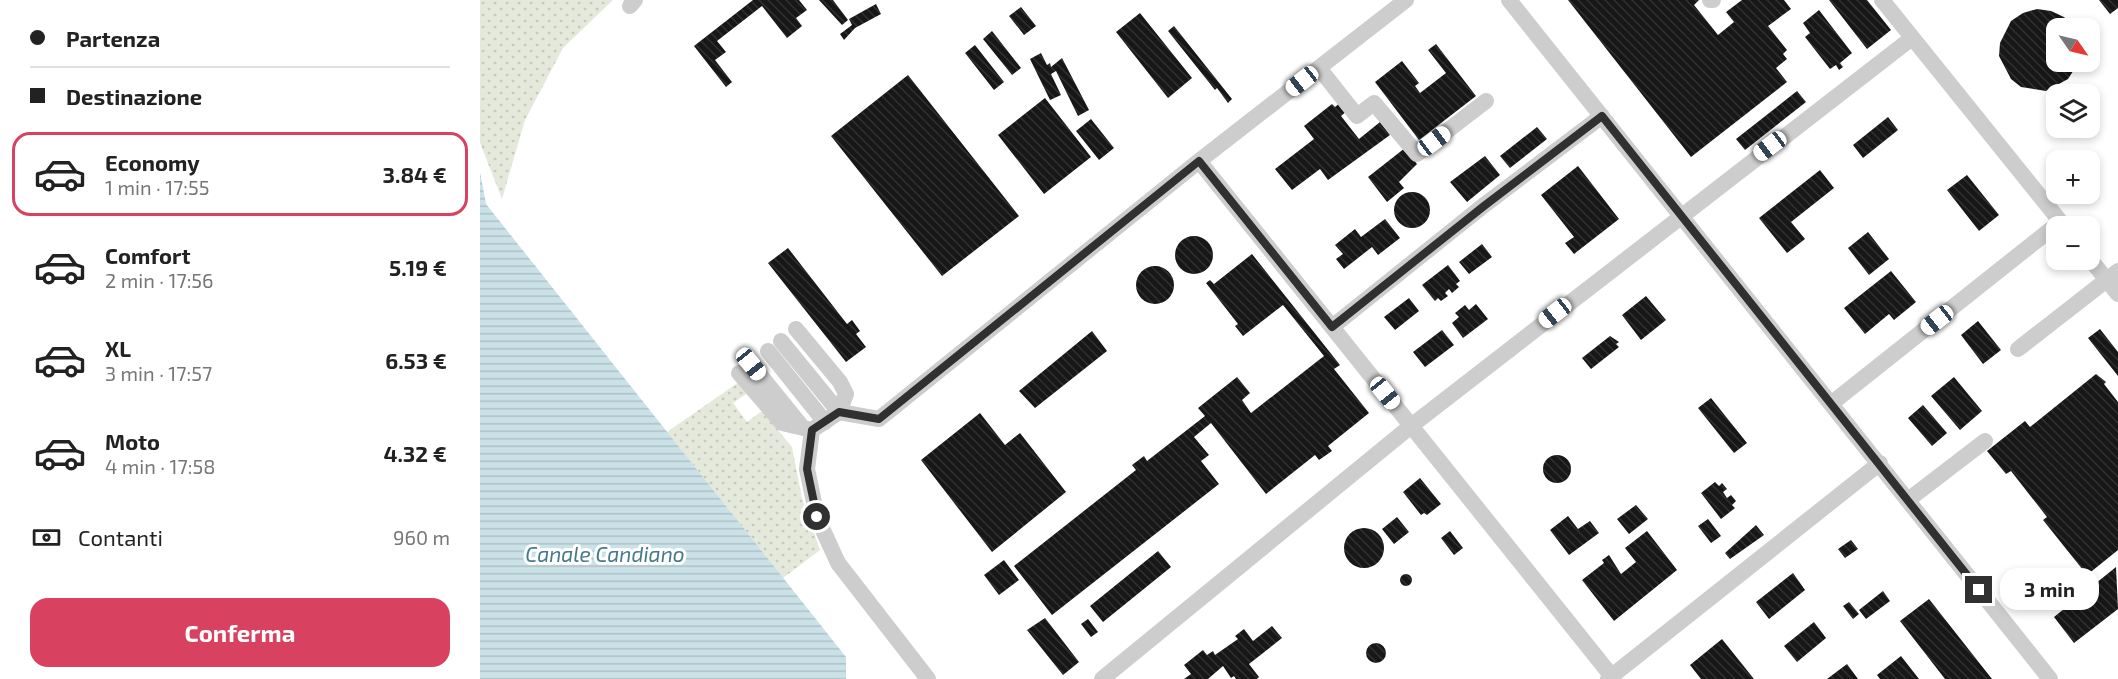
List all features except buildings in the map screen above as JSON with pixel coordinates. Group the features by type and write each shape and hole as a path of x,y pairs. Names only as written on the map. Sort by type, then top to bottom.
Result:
{"lane":[{"path":"745,369 782,423 879,419 1199,161 1406,0"},
{"path":"1509,0 2050,679"},
{"path":"1882,0 2056,216"},
{"path":"1102,679 1411,426 1681,214 1912,38"},
{"path":"1319,68 1358,116 1374,103 1417,154 1486,101"},
{"path":"1332,327 1602,116"},
{"path":"1199,161 1611,678 1880,463"},
{"path":"1832,403 2046,236"},
{"path":"2018,348 2112,275 2118,294"},
{"path":"796,329 846,394 819,423 807,469 817,517 838,562 928,679"},
{"path":"774,346 819,423"},
{"path":"1908,500 1985,441"}],"shaded area":[{"path":"480,0 613,0 563,48 525,120 502,199 480,143"},
{"path":"739,382 749,392 733,403 747,422 762,411 792,447 802,498 820,550 783,578 667,432"}],"water":[{"name":"Canale Candiano","path":"480,172 486,204 846,657 846,679 480,679"}],"route":[{"path":"817,517 807,469 812,430 839,412 879,419 1199,161 1332,327 1602,116 1979,590"}]}
